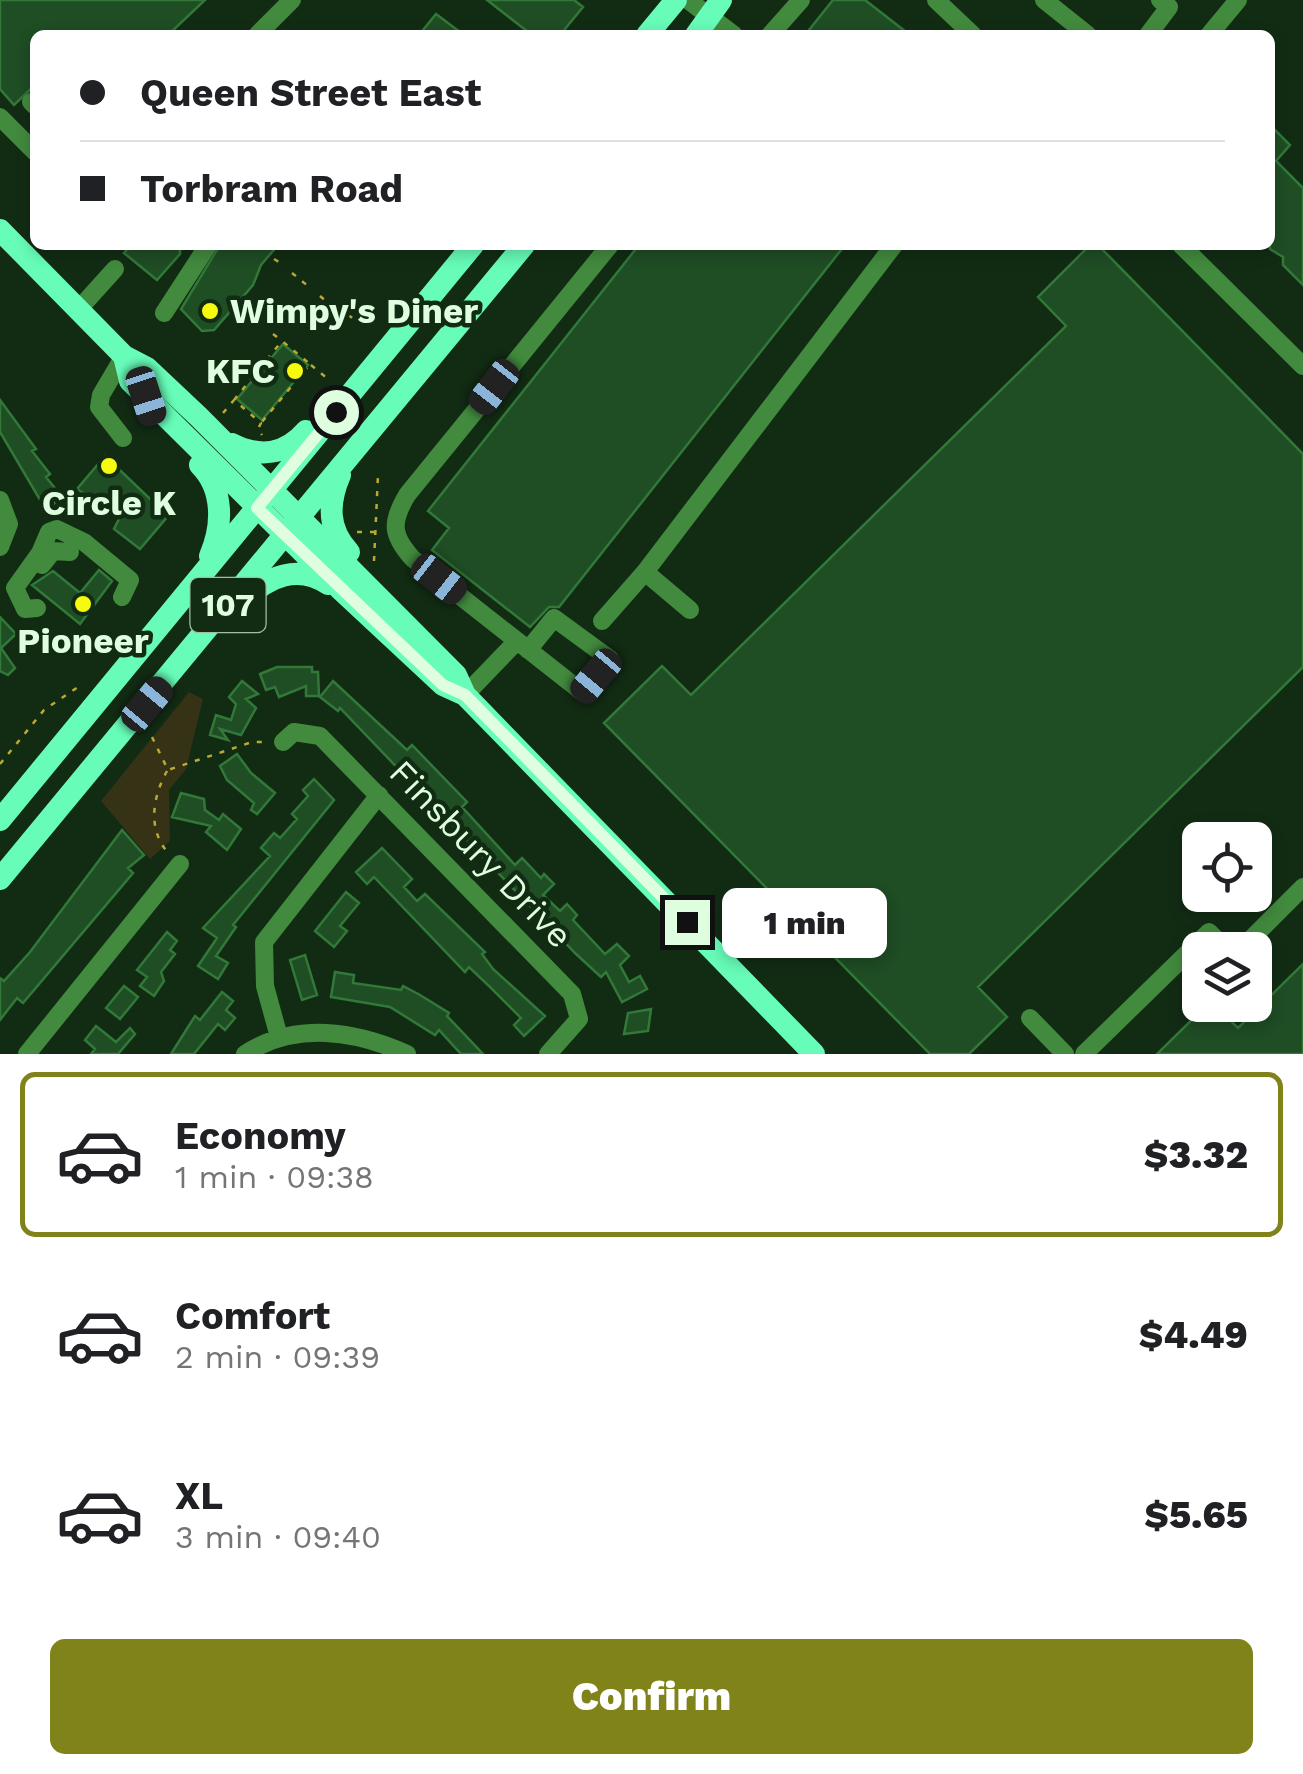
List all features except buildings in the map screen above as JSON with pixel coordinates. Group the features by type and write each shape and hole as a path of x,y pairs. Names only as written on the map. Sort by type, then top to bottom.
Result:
{"main road":[{"path":"651,30 676,0"},
{"path":"0,230 124,356 211,415 248,452 274,453 302,436 347,382 361,382"},
{"name":"107","path":"0,820 469,250"},
{"name":"107","path":"0,880 520,250"},
{"path":"124,356 130,381 257,508 292,526 422,641 456,676 465,695 814,1054"},
{"path":"146,396 152,416 209,474 215,486 219,512 214,545 182,598"},
{"path":"211,415 272,489 292,526 381,628"},
{"path":"373,427 340,476 332,502 332,529 422,628 422,641"},
{"path":"172,674 188,671 255,590 280,576 313,576 381,628 443,685 465,695"}],"street":[{"path":"261,30 292,0"},
{"path":"688,0 708,18"},
{"path":"775,30 802,0"},
{"path":"936,0 967,30"},
{"path":"1044,0 1082,30"},
{"path":"1152,30 1169,7 1160,0"},
{"path":"1213,30 1238,0"},
{"path":"0,117 30,147"},
{"path":"164,314 185,274 204,250"},
{"path":"465,695 523,645 554,618 610,659 582,692 523,645 413,559 397,541 393,518 408,492 606,250"},
{"path":"602,621 646,572 890,250"},
{"path":"1186,250 1303,366"},
{"path":"78,310 115,269"},
{"path":"123,438 99,408 101,395 124,356"},
{"path":"0,500 8,524 0,547"},
{"path":"70,552 54,550 26,584 25,598 37,608 25,609 15,588 49,532 57,529 84,542 130,580 122,596"},
{"path":"646,572 690,610"},
{"name":"Finsbury Drive","path":"283,742 294,732 320,736 572,994 579,1019 548,1054"},
{"path":"280,1037 264,986 264,942 379,795"},
{"path":"38,1050 180,864"},
{"path":"1258,932 1303,887"},
{"path":"1084,1054 1182,958"},
{"path":"1030,1018 1065,1054"},
{"path":"246,1054 280,1037 340,1032 408,1054"}],"path":[{"path":"274,259 279,262"},
{"path":"292,273 308,286"},
{"path":"320,296 334,308"},
{"path":"238,304 242,308"},
{"path":"348,315 368,329"},
{"path":"254,319 262,325"},
{"path":"273,334 328,378"},
{"path":"211,415 234,400 282,341"},
{"path":"268,446 258,430 261,423 310,364"},
{"path":"234,400 261,423"},
{"path":"374,561 378,475"},
{"path":"346,532 375,532"},
{"path":"0,764 54,700 81,686"},
{"path":"152,737 168,770"},
{"path":"180,864 165,851 153,820 155,800 168,770 252,742 283,742"}],"shaded area":[{"path":"189,692 203,699 186,769 169,790 170,841 150,859 101,801"}],"place":[{"name":"Wimpy's Diner","path":"210,311"},
{"name":"KFC","path":"295,371"},
{"name":"Circle K","path":"109,466"},
{"name":"Pioneer","path":"83,604"}],"route":[{"path":"336,412 257,508 443,685 465,695 687,922"}]}
